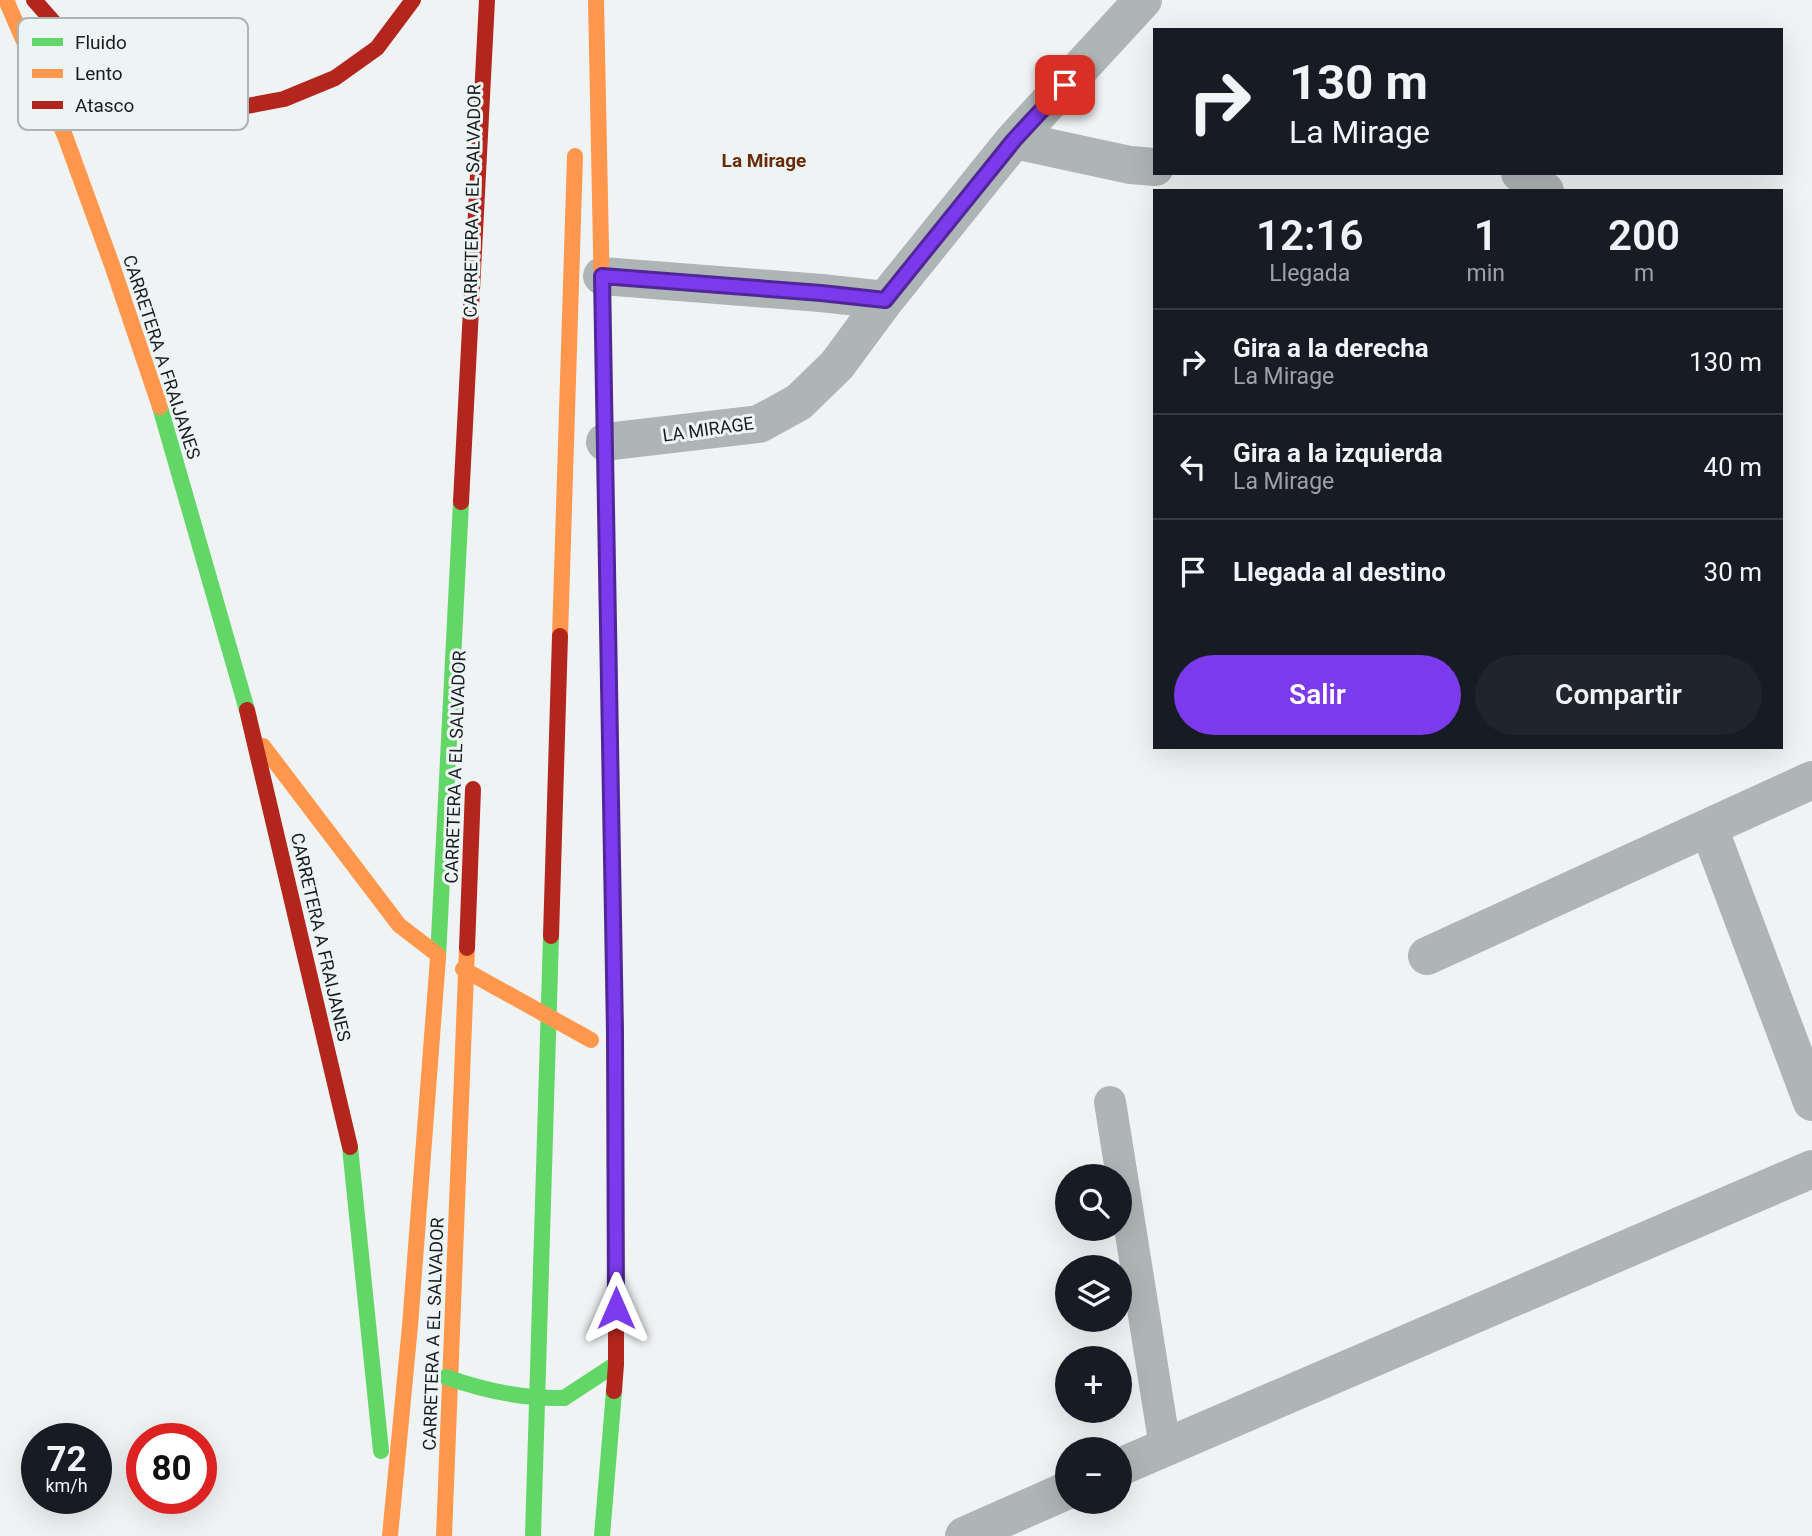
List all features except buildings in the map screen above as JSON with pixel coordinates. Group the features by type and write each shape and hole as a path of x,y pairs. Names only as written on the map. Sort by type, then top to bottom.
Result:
{"main road":[{"path":"248,106 284,99 335,78 377,48 413,0"},
{"path":"390,1535 410,1326 438,955 487,0"},
{"name":"CARRETERA A EL SALVADOR","path":"491,235 494,0"},
{"path":"596,0 616,1060 616,1364 602,1536"},
{"name":"CARRETERA A FRAIJANES","path":"63,130 121,290 162,414 256,736 350,1147"},
{"path":"533,1536 576,137"},
{"name":"CARRETERA A FRAIJANES","path":"256,736 399,925 438,955 591,1040 616,1060"},
{"name":"CARRETERA A EL SALVADOR","path":"444,1536 474,775"},
{"path":"350,1147 371,1211"},
{"path":"350,1147 390,1535"},
{"path":"397,1287 410,1326 446,1377 484,1391 528,1399 564,1398 616,1364"}],"street":[{"name":"LA MIRAGE","path":"605,442 760,424 799,402 837,365 885,300 1014,140 1143,0"},
{"path":"1014,140 1130,165 1153,167"},
{"path":"1523,175 1542,189"},
{"path":"602,276 885,300"},
{"path":"1427,956 1812,780"},
{"path":"1710,828 1812,1102"},
{"path":"1132,1461 1812,1169"},
{"path":"964,1536 1055,1496"}],"lane":[{"path":"1110,1102 1165,1447"}],"traffic: fast":[{"path":"604,398 611,815"},
{"path":"160,407 247,710"},
{"path":"438,958 461,502"},
{"path":"533,1536 551,936"},
{"path":"350,1147 381,1451"},
{"path":"564,1398 616,1364"},
{"path":"446,1377 504,1393 564,1398"},
{"path":"602,1536 614,1391"}],"traffic: slow":[{"path":"6,0 18,28"},
{"path":"596,0 604,398"},
{"path":"62,130 160,407"},
{"path":"560,636 575,156"},
{"path":"263,746 399,925 438,955"},
{"path":"444,1536 467,948"},
{"path":"390,1536 410,1326 438,958"},
{"path":"463,969 591,1040"}],"traffic: jam":[{"path":"34,0 50,18"},
{"path":"248,106 284,99 335,78 377,48 413,0"},
{"path":"461,502 487,0"},
{"path":"551,936 560,636"},
{"path":"247,710 350,1147"},
{"path":"467,948 473,789"},
{"path":"611,815 616,1060 614,1391"}],"district":[{"name":"La Mirage","path":"764,160"}],"route":[{"path":"616,1308 615,1033 602,276 885,300 1014,140 1065,85"}]}
